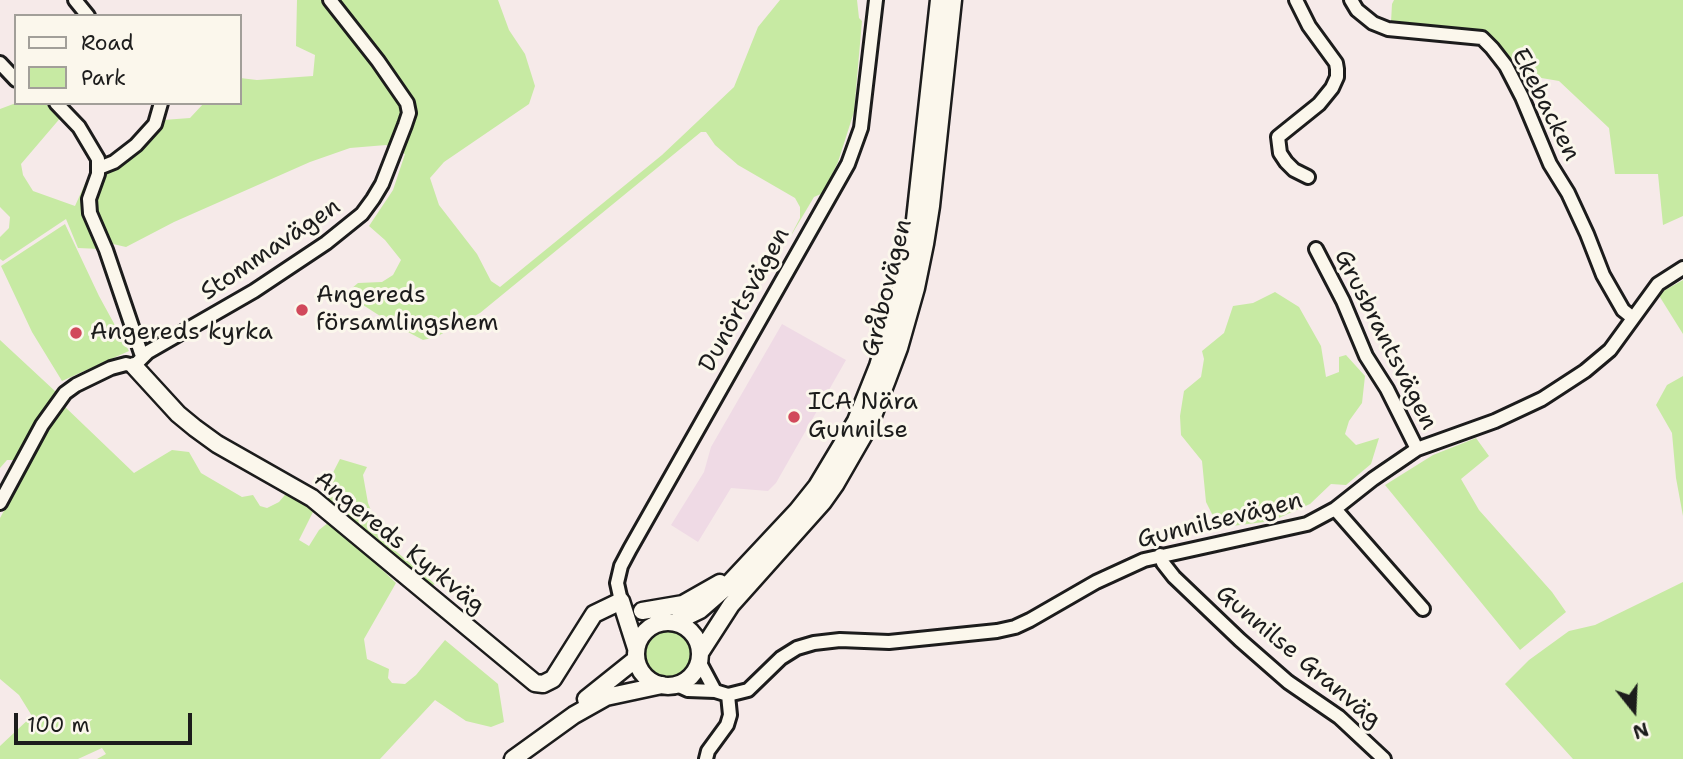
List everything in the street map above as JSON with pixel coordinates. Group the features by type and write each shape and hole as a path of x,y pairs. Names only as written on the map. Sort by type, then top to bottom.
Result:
{"main road":[{"name":"Gråbovägen","path":"675,622 700,610 723,590 797,512 817,486 856,421 878,366 904,278 914,229 939,0"},
{"name":"Gråbovägen","path":"700,657 731,605 829,493 858,447 887,380 909,312 925,244 953,0"},
{"name":"Angereds Kyrkväg","path":"138,361 177,414 217,444 312,498 535,682 543,684 553,679 594,614 622,604"},
{"path":"642,611 683,604 735,577"},
{"path":"622,604 642,611 658,623"},
{"name":"Dunörtsvägen","path":"622,604 636,654"},
{"path":"506,759 521,745 612,680 636,654 641,635 652,626 675,622 696,638 700,657 691,676 669,685 606,697 574,715 513,759"},
{"path":"636,654 642,673 654,683 669,685"}],"street":[{"path":"75,0 86,14"},
{"name":"Stommavägen","path":"138,361 254,291 326,243 362,214 382,184 405,125 407,103 379,61 330,0"},
{"name":"Dunörtsvägen","path":"622,604 617,583 621,566 848,164 860,128 876,0"},
{"path":"1296,0 1309,26 1336,63 1337,69 1332,88 1319,104 1278,137 1280,153 1286,162 1294,170 1308,177"},
{"name":"Ekebacken","path":"1351,0 1357,10 1373,23 1388,29 1474,36 1482,38 1492,48 1506,66 1522,97 1550,164 1568,193 1587,234 1603,275 1623,310 1633,318"},
{"path":"0,63 14,78"},
{"path":"0,503 42,425 65,393 111,368 138,361 106,250 90,212 89,199 99,168 98,159 79,127 58,105"},
{"path":"99,168 114,162 136,145 155,124 160,105"},
{"name":"Grusbrantsvägen","path":"1316,249 1343,301 1366,356 1387,389 1417,449"},
{"name":"Gunnilsevägen","path":"728,695 748,690 781,658 797,648 840,640 889,642 1015,627 1144,559 1307,524 1335,509 1417,449 1495,421 1542,399 1585,371 1610,350 1658,284 1683,268"},
{"path":"1335,509 1423,609"},
{"name":"Gunnilse Granväg","path":"1160,555 1174,577 1240,640 1288,682 1339,717 1384,759"},
{"path":"700,657 715,691"},
{"path":"669,685 728,695 730,715 727,725 708,751 706,759"}],"shaded area":[{"path":"782,324 846,360 776,483 768,491 731,488 698,542 671,525 704,472 711,447"}],"green space":[{"path":"297,0 498,0 509,30 525,54 535,86 529,104 444,162 430,178 439,205 477,254 491,281 500,287 662,155 734,87 758,27 780,0 857,0 859,18 862,21 854,112 838,162 823,193 814,197 789,239 800,218 800,207 795,198 738,165 715,145 706,132 701,132 480,313 436,337 423,340 391,323 363,305 351,289 358,283 382,282 393,275 401,260 369,226 393,190 405,154 386,145 350,148 310,162 174,222 126,247 113,244 100,249 78,248 66,219 3,261 0,259 0,237 9,228 10,217 0,207 0,109 14,104 47,105 62,116 21,164 23,175 33,191 75,206 89,175 124,148 150,121 190,118 202,105 242,105 242,78 257,80 313,76 315,55 296,46"},
{"path":"1394,0 1683,0 1683,216 1663,225 1658,174 1615,174 1609,128 1559,81 1518,74 1487,36 1391,22"},
{"path":"65,224 129,351 62,381 32,332 1,266"},
{"path":"1683,280 1683,334 1658,294"},
{"path":"1275,292 1299,307 1321,346 1326,377 1339,372 1339,357 1346,355 1365,376 1362,403 1349,421 1345,434 1356,445 1379,438 1371,464 1346,485 1331,484 1310,504 1272,521 1232,526 1214,518 1206,502 1202,461 1181,435 1180,416 1184,391 1201,377 1204,359 1202,351 1224,333 1233,306 1253,303"},
{"path":"0,340 56,392 16,460 7,460 0,468"},
{"path":"1683,376 1683,516 1672,433 1656,405 1667,385"},
{"path":"62,404 134,473 172,450 189,452 201,473 242,497 253,495 260,506 267,508 279,502 289,490 315,508 299,540 309,546 319,530 329,522 396,583 364,639 367,659 389,669 388,678 392,683 405,684 445,640 498,684 504,722 491,727 466,721 435,700 380,759 97,759 106,754 102,748 78,759 0,759 0,746 32,716 19,695 0,679 0,518"},
{"path":"1476,438 1489,456 1461,479 1479,510 1552,592 1566,612 1520,650 1385,485 1433,455"},
{"path":"340,459 367,467 363,475 368,503 377,525 392,548 435,584 430,587 328,498 324,490"},
{"path":"1683,582 1683,759 1573,759 1505,684 1529,660 1569,631 1595,625"},
{"path":"667,628 685,635 692,653 685,671 667,678 649,671 642,653 649,635"}],"place":[{"name":"Angereds församlingshem","path":"302,310"},
{"name":"Angereds kyrka","path":"76,333"},
{"name":"ICA Nära Gunnilse","path":"794,417"}]}
